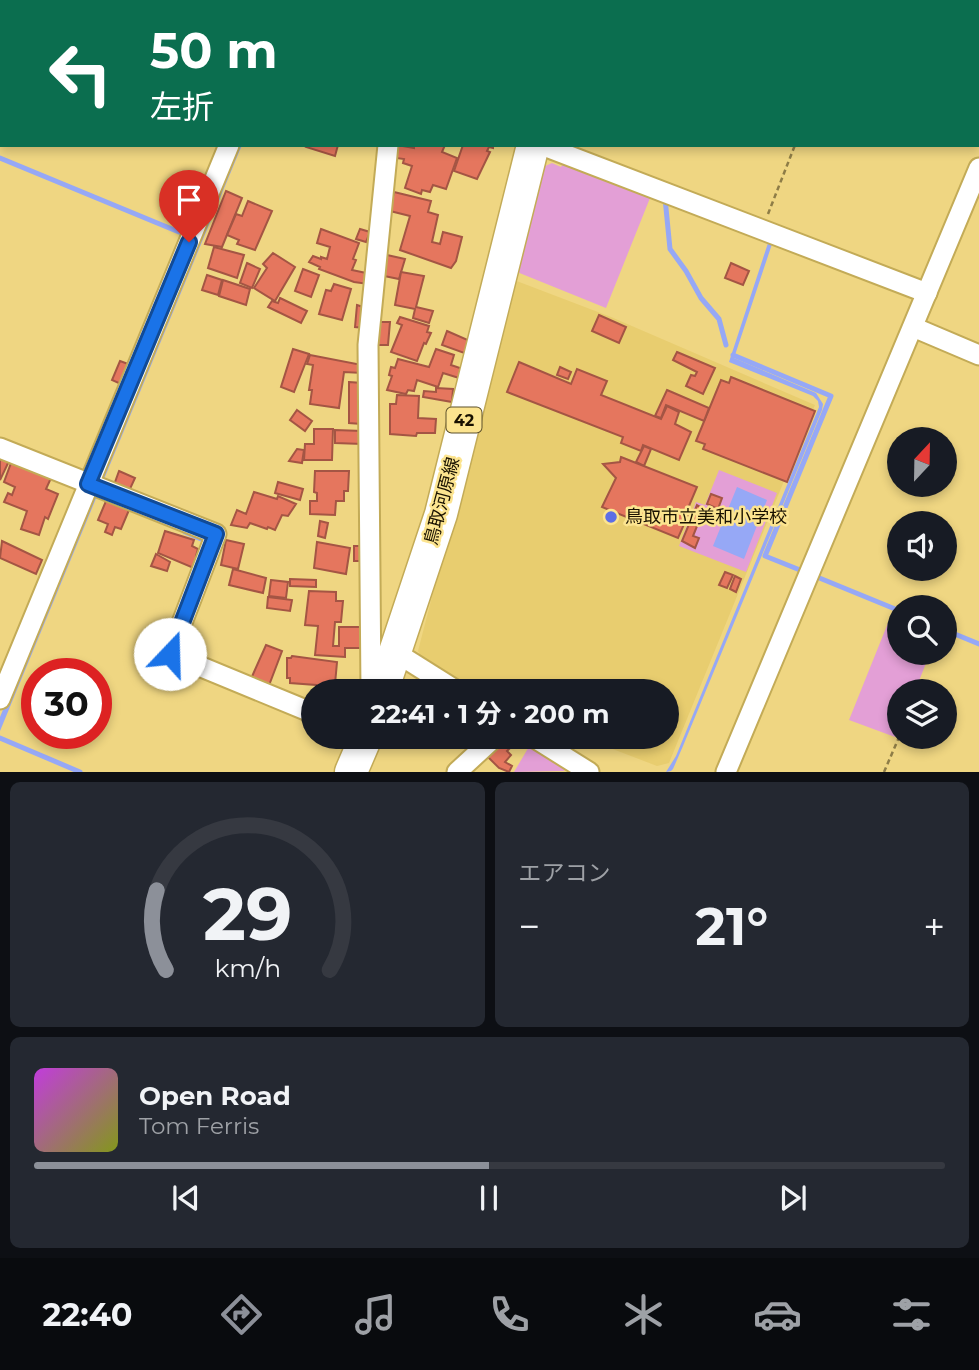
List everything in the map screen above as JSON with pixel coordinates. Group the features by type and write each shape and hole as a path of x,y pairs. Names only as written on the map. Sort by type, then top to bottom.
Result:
{"main road":[{"name":"鳥取河原線","path":"386,679 440,514 532,147"},
{"path":"351,772 361,749"}],"street":[{"path":"0,699 228,147"},
{"path":"371,679 368,345 388,147"},
{"path":"546,147 927,293"},
{"path":"726,772 979,168"},
{"path":"913,327 979,355"},
{"path":"0,447 216,534 170,654 301,708"},
{"path":"395,652 438,679"},
{"path":"457,772 482,749"},
{"path":"552,749 589,772"}],"path":[{"path":"762,230 794,147"},
{"path":"884,772 894,749"}],"shaded area":[{"path":"565,160 652,193 606,308 517,272 543,167 552,163 561,167"},
{"name":"鳥取市立美和小学校","path":"514,280 611,317 815,405 679,738 679,679 454,679 422,659 418,651"},
{"path":"719,470 777,493 746,572 679,546 696,502 705,505"},
{"path":"887,625 887,665 925,665 920,679 887,679 887,734 849,720"},
{"path":"528,749 537,749 566,766 564,771 514,772"},
{"name":"鳥取市立美和小学校","path":"613,749 675,749 669,763 657,766"}],"water":[{"path":"236,147 241,147 30,658 24,658"},
{"path":"769,240 773,241 734,358 816,393 823,404 822,410 683,746 673,769 666,772 679,749 819,407 813,396 729,362"},
{"path":"737,487 767,500 744,559 713,546"},
{"path":"21,666 21,680 0,731 0,717"}],"building":[{"path":"306,147 337,147 335,156"},
{"path":"397,147 444,147 442,152 457,158 446,189 433,185 430,192 422,190 421,194 405,188 412,166 403,163 404,159 396,158"},
{"path":"462,147 489,147 487,151 490,152 477,179 454,171"},
{"path":"226,191 242,198 222,247 205,244"},
{"path":"394,192 431,201 428,212 438,215 432,242 440,244 443,232 462,237 456,261 451,268 400,250 410,216 390,211"},
{"path":"248,201 272,211 255,250 237,244 239,240 227,235 236,214 242,216"},
{"path":"321,229 359,243 352,270 371,274 368,284 354,282 319,269 320,267 309,262 313,256 327,259 330,247 317,243"},
{"path":"360,229 370,232 366,242 356,239"},
{"path":"214,247 244,255 237,278 208,268"},
{"path":"273,253 295,267 275,301 254,288 267,268 263,264"},
{"path":"387,255 405,259 399,279 384,276"},
{"path":"247,263 260,269 252,288 240,283"},
{"path":"731,263 749,271 743,285 725,278"},
{"path":"303,269 319,275 311,297 295,291"},
{"path":"401,272 424,276 416,307 433,311 429,323 413,318 415,309 395,305"},
{"path":"207,275 222,280 218,295 202,290"},
{"path":"223,280 250,289 246,305 219,296"},
{"path":"334,284 351,289 342,320 319,314 326,290 331,291"},
{"path":"280,298 307,311 301,323 268,307 272,301 278,303"},
{"path":"357,305 366,308 364,328 355,327"},
{"path":"599,315 626,327 619,343 592,331"},
{"path":"400,317 429,326 427,332 431,333 417,361 391,352 402,325 397,323"},
{"path":"379,322 390,322 388,345 377,345"},
{"path":"447,331 470,341 467,354 442,345"},
{"path":"293,349 309,354 294,392 281,387"},
{"path":"436,349 454,355 451,365 463,369 459,378 443,373 438,387 417,380 414,391 408,390 406,394 387,390 392,376 389,375 391,367 395,368 398,359 429,367"},
{"path":"677,352 715,368 703,394 686,386 691,375 695,376 697,372 673,360"},
{"path":"310,355 362,365 362,373 344,372 339,408 310,404 313,365 307,364"},
{"path":"120,361 131,365 123,385 112,380"},
{"path":"519,362 571,384 577,369 607,381 601,395 661,419 667,406 679,412 675,424 691,432 679,460 643,445 641,451 621,443 623,437 507,392"},
{"path":"560,367 571,372 568,379 557,375"},
{"path":"731,377 815,411 787,482 703,449 705,444 696,441 721,380 729,383"},
{"path":"349,382 362,383 361,424 349,423"},
{"path":"436,388 453,389 452,402 423,397 424,391 436,392"},
{"path":"667,390 709,408 704,421 666,405 661,418 655,416"},
{"path":"397,395 419,396 418,418 436,419 435,433 417,433 416,436 390,434 390,404 396,404"},
{"path":"297,410 312,421 305,431 290,420"},
{"path":"314,429 333,429 332,460 304,460 305,444 314,444"},
{"path":"335,430 362,431 362,444 335,443"},
{"path":"644,446 651,449 644,466 636,462"},
{"path":"297,449 304,450 302,463 289,461"},
{"path":"621,457 697,487 678,538 602,507 616,478 603,464 620,462"},
{"path":"0,458 9,461 0,480"},
{"path":"11,463 51,478 46,489 58,494 48,519 45,517 39,535 21,529 27,511 4,502 8,493 12,495 15,487 4,482"},
{"path":"119,471 135,478 129,491 114,485"},
{"path":"315,471 349,471 348,491 344,491 344,501 336,501 335,515 310,514 310,501 317,501 317,493 314,492"},
{"path":"278,482 303,489 300,500 275,493"},
{"path":"254,492 277,499 278,496 296,504 288,516 282,515 275,530 250,523 247,528 231,525 237,510 246,514"},
{"path":"711,494 722,498 718,509 707,504"},
{"path":"106,501 129,510 121,529 115,527 112,535 105,532 108,524 98,520"},
{"path":"697,505 704,509 693,536 699,538 695,548 682,541"},
{"path":"320,521 328,523 325,538 318,536"},
{"path":"165,531 194,540 192,546 198,549 196,556 201,558 196,569 158,553"},
{"path":"226,540 244,544 238,569 221,565"},
{"path":"2,541 42,560 36,574 0,558"},
{"path":"317,542 350,548 346,574 314,568"},
{"path":"354,546 363,546 363,561 354,561"},
{"path":"156,554 170,562 167,571 151,566"},
{"path":"233,569 266,578 263,593 229,585"},
{"path":"725,572 733,575 727,588 719,585"},
{"path":"735,576 741,579 736,592 730,589"},
{"path":"290,579 316,580 316,587 290,586"},
{"path":"271,580 288,582 286,598 269,596"},
{"path":"309,591 336,592 336,601 343,601 341,622 335,622 333,646 339,646 339,627 363,627 363,648 345,648 345,657 315,655 318,626 305,625"},
{"path":"268,597 292,600 290,611 267,608"},
{"path":"266,645 282,651 268,688 250,681"},
{"path":"287,658 337,662 335,679 301,679 301,684 290,683 290,678 287,678"},
{"path":"492,749 509,749 507,751 511,755 505,762 512,766 509,772 499,768 486,755"}],"waterway":[{"path":"0,158 179,232"},
{"path":"665,198 670,249 701,298 719,319 726,345"},
{"path":"733,355 831,396 765,556 805,572"},
{"path":"185,532 208,542"},
{"path":"817,577 887,606"},
{"path":"957,635 979,644"},
{"path":"0,738 80,772"}],"place":[{"name":"鳥取市立美和小学校","path":"611,517"}],"route":[{"path":"170,654 216,534 88,484 189,242"}]}
